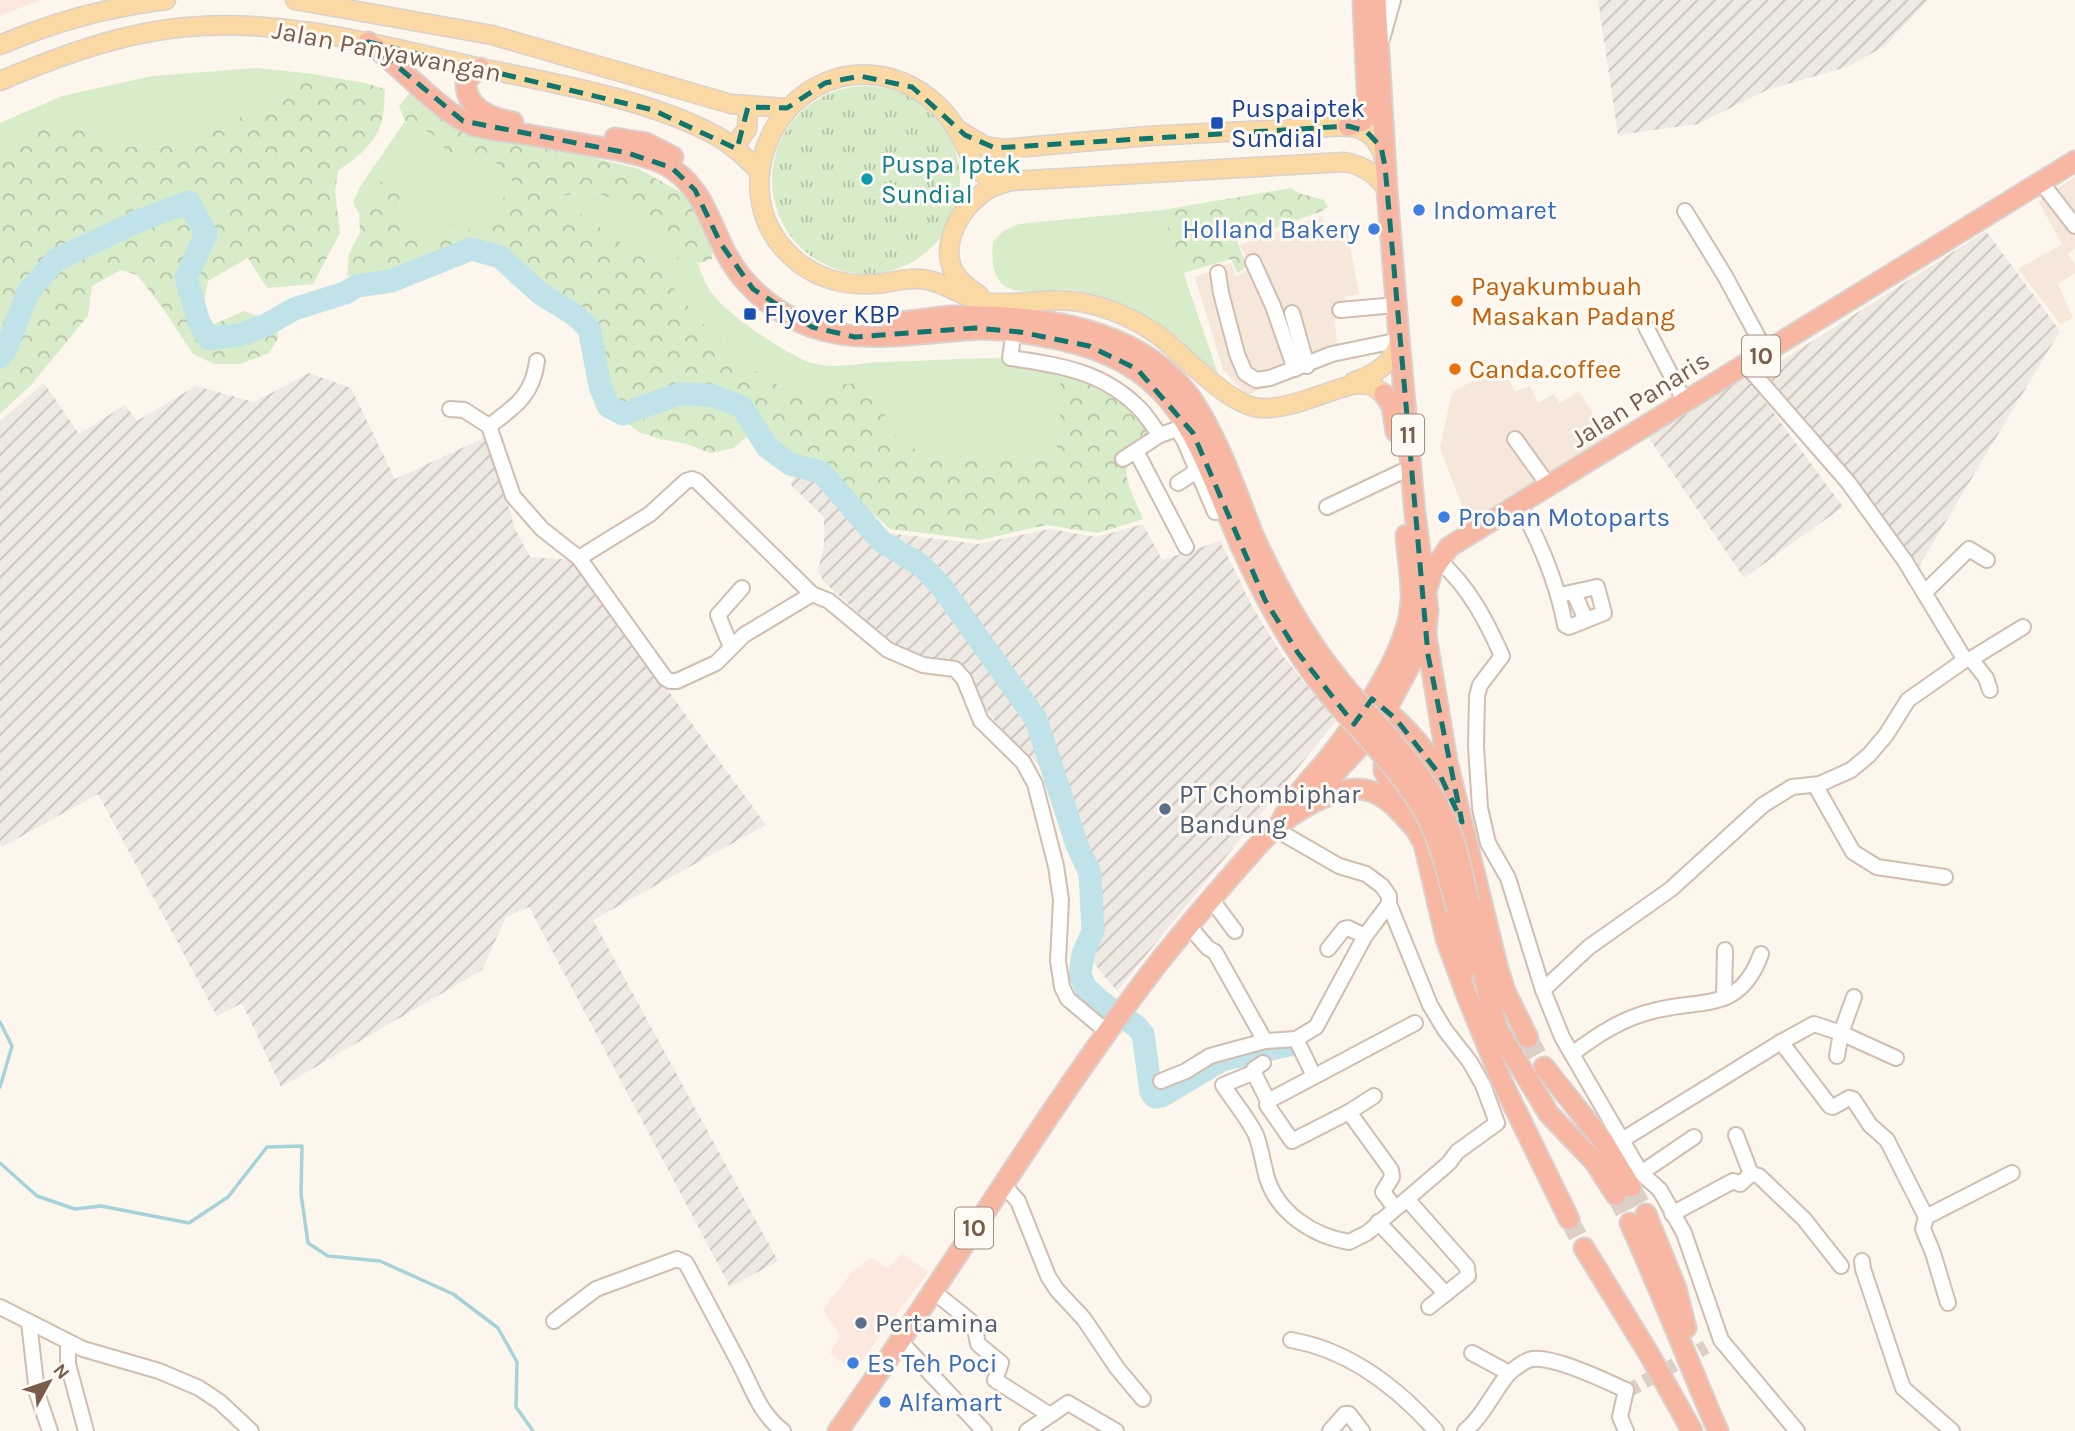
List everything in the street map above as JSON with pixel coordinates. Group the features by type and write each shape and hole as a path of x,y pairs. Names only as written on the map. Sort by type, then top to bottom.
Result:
{"highway":[{"path":"1365,3 1379,50 1385,166"},
{"path":"1348,126 1363,121 1368,111 1365,3"},
{"path":"368,42 463,121 487,129 628,153 658,161 672,168 695,190 738,272 771,306 801,322 855,337 975,328 1014,331 1089,346 1137,369 1157,386 1193,433 1247,541"},
{"path":"480,68 469,76 466,88 475,107 483,113 501,120 646,143 685,165 698,177 711,197 736,250 749,270 776,295 813,316 848,324 904,322 949,316 1003,316 1089,331 1118,341 1170,375 1192,399 1224,463 1265,600 1298,653 1418,802 1428,820 1463,906 1499,1030 1549,1114 1594,1161 1630,1185"},
{"name":"Jalan Panaris","path":"1442,555 1519,504 2075,161"},
{"name":"11","path":"1385,166 1416,529 1426,591 1426,631"},
{"name":"10","path":"1379,704 1404,633 1411,599 1401,471 1393,410 1384,394"},
{"path":"1416,529 1430,547 1442,555 1432,572 1426,591"},
{"path":"1426,631 1447,761 1462,822 1502,980 1528,1038"},
{"name":"10","path":"838,1431 901,1342 1000,1187 1108,1028 1188,925 1339,757 1410,667 1426,631"},
{"path":"1379,704 1422,749 1440,775 1462,822"},
{"path":"1422,749 1410,745 1392,749 1384,764 1390,782 1420,834 1446,939 1467,996 1502,1082 1569,1219"},
{"path":"1339,757 1391,803 1420,834"},
{"path":"1285,818 1331,793 1360,789 1374,792 1391,803"},
{"path":"1463,906 1467,996"},
{"path":"1544,1067 1603,1141 1630,1185"},
{"path":"1638,1218 1676,1288 1686,1324 1692,1371 1719,1427"},
{"path":"1584,1248 1649,1354 1692,1431"}],"main road":[{"path":"0,44 27,33 114,8 166,0"},
{"name":"Jalan Panyawangan","path":"295,0 492,35 748,107 788,108"},
{"path":"114,8 121,39"},
{"name":"Jalan Panyawangan","path":"0,81 37,65 121,39 188,26 246,26 291,30 368,42 567,86 653,110 696,126 734,147 760,172"},
{"path":"1384,394 1374,387 1362,384 1279,406 1249,406 1224,390 1157,335 1131,319 1105,309 1075,301 979,301 927,280 869,285 845,283 820,275 789,254 772,230 762,203 760,172 768,138 788,108 802,96 825,83 872,75 893,79 921,92 935,103 953,124 983,175 996,182 1340,162 1353,163 1367,169 1380,179 1387,190"},
{"path":"734,147 747,129 748,107"},
{"path":"953,124 974,141 1000,149 1148,136 1348,126 1366,131 1376,140 1385,166"},
{"path":"1009,182 989,187 970,202 953,235 950,258 956,274 973,292 996,301 1020,303"},
{"path":"1313,396 1380,370 1393,357 1400,340"}],"street":[{"path":"1379,50 1392,0"},
{"path":"2040,183 2075,226"},
{"path":"1685,211 1725,276 1766,352"},
{"path":"1253,262 1301,367"},
{"path":"1218,274 1229,325 1245,373 1256,380 1262,381 1332,354 1400,340"},
{"path":"1340,310 1396,305"},
{"path":"1292,313 1301,367"},
{"path":"1646,327 1685,402"},
{"path":"1014,331 1010,358 1063,365 1087,373 1111,386 1139,408 1160,435"},
{"path":"489,426 520,402 529,390 535,376 537,360"},
{"path":"1746,365 1848,482 1968,659 1986,678 1990,690"},
{"path":"450,409 464,410 489,426 513,496 542,529 579,558 637,642 670,681 677,681 716,663 744,635 812,594"},
{"path":"1186,547 1130,455 1160,435 1177,429 1215,512"},
{"path":"1515,439 1549,486"},
{"path":"1178,483 1197,471"},
{"path":"1327,506 1401,471"},
{"path":"579,558 650,514 686,481 692,479 732,514 812,594 829,601 888,650 923,665 955,669 964,679 981,721 1023,762 1035,784 1056,866 1060,900 1058,961 1062,987 1068,999 1108,1028"},
{"path":"1519,504 1567,594 1587,620"},
{"path":"1924,592 1969,549 1975,550 1987,560"},
{"path":"1442,555 1467,591 1502,656 1480,685 1477,696 1476,746 1483,825 1488,843 1508,878 1543,990 1562,1037 1622,1140 1630,1185"},
{"path":"1595,587 1599,589 1604,613 1566,626 1567,594 1595,587"},
{"path":"731,647 718,615 742,588"},
{"path":"1543,990 1589,947 1671,889 1763,805 1792,787 1815,785 1843,776 1869,755 1909,700 1968,659 2023,627"},
{"path":"1815,785 1853,852 1877,867 1945,877"},
{"path":"1285,818 1339,866 1366,874 1382,886 1389,896 1389,904 1430,1005 1470,1062 1483,1085 1497,1123 1457,1153 1449,1163 1367,1233 1345,1242 1311,1229 1281,1206 1267,1179 1256,1136 1223,1084 1259,1067 1267,1105 1292,1141 1374,1096"},
{"path":"1211,899 1236,931"},
{"path":"1161,1081 1186,1071 1210,1056 1265,1041 1296,1039 1316,1027 1365,936 1389,904"},
{"path":"1188,925 1208,948 1215,951 1265,1041"},
{"path":"1328,949 1344,929 1348,928 1365,936"},
{"path":"1724,998 1725,950"},
{"path":"1572,1054 1616,1024 1653,1011 1724,998 1742,988 1761,954"},
{"path":"1837,1056 1841,1033 1854,997"},
{"path":"1268,1101 1415,1023"},
{"path":"1622,1140 1815,1024 1896,1058"},
{"path":"1296,1039 1314,1076"},
{"path":"1781,1042 1830,1106 1849,1098 1853,1099 1870,1125 1887,1140 1926,1217 1923,1229 1948,1303"},
{"path":"1349,1112 1391,1170 1392,1177 1383,1192 1401,1203 1467,1267 1468,1276 1429,1307"},
{"path":"1736,1135 1751,1174"},
{"path":"1630,1185 1694,1137"},
{"path":"1926,1217 2012,1173"},
{"path":"1672,1214 1733,1181 1740,1184 1751,1174"},
{"path":"1751,1174 1759,1176 1804,1219 1841,1266"},
{"path":"1630,1185 1660,1190 1684,1233 1721,1340 1797,1431"},
{"path":"1000,1187 1018,1200 1048,1276 1057,1290 1084,1319 1117,1368 1143,1399"},
{"path":"1378,1222 1446,1294"},
{"path":"554,1321 596,1289 677,1259 681,1260 686,1264 738,1360 767,1426 783,1431"},
{"path":"1862,1261 1903,1388 1952,1431"},
{"path":"933,1291 974,1324 978,1344 1001,1363 995,1380 1050,1415"},
{"path":"0,1307 29,1322 67,1349 188,1383 220,1402 251,1431"},
{"path":"29,1322 37,1393 50,1431"},
{"path":"1291,1340 1314,1344 1382,1379 1415,1407 1436,1431"},
{"path":"1706,1348 1721,1340"},
{"path":"901,1342 984,1431"},
{"path":"67,1349 86,1431"},
{"path":"1472,1353 1509,1373"},
{"path":"1465,1431 1478,1418 1487,1400 1509,1373 1524,1362 1539,1359 1577,1368 1626,1390 1619,1416 1626,1431"},
{"path":"1033,1429 1068,1403 1116,1431"},
{"path":"1330,1431 1345,1414 1349,1414 1362,1431"}],"highlighted area":[{"path":"368,42 653,110 737,149 748,107 787,108 825,83 860,76 912,87 965,135 995,148 1348,126 1366,131 1381,147 1385,166 1428,655 1462,822 1440,775 1396,719 1372,699 1354,724 1298,653 1265,600 1193,433 1137,369 1089,346 1020,332 975,328 855,337 812,327 753,289 721,244 695,190 672,168 628,153 463,121"}],"shaded area":[{"path":"0,0 40,0 0,16"},
{"path":"1598,0 1928,0 1885,46 1847,67 1767,90 1698,124 1618,135"},
{"path":"2075,177 2075,248 2068,254 2075,265 2075,273 2058,284 2073,318 2061,325 2018,269 2062,244 2038,201"},
{"path":"1321,216 1329,234 1347,229 1359,294 1344,297 1349,311 1334,314 1338,354 1247,395 1223,370 1195,277 1231,263 1236,277 1251,268 1240,245"},
{"path":"1986,231 2060,331 1918,568 1759,375"},
{"path":"1501,366 1515,392 1530,386 1538,403 1553,394 1560,403 1579,391 1608,437 1468,521 1440,448 1452,392"},
{"path":"309,373 351,388 395,479 488,436 515,529 530,557 573,560 766,825 593,920 778,1261 730,1287 529,907 506,917 482,970 281,1087 242,1003 217,1016 98,794 2,847 0,844 0,421 44,383 79,434 125,405 137,421 196,386 254,402"},
{"path":"1745,374 1843,507 1744,578 1648,437"},
{"path":"799,471 843,493 888,533 978,544 1050,529 1096,537 1143,524 1162,560 1220,541 1253,608 1282,655 1336,721 1117,991 1080,947 1089,924 1087,876 1049,774 1001,729 984,706 972,675 957,662 912,657 824,582 818,570 824,545 824,517 790,484"},
{"name":"Pertamina","path":"903,1254 928,1272 854,1371 830,1353 840,1336 823,1310 852,1272 871,1258 888,1268"}],"green space":[{"path":"257,68 313,74 281,101 172,146 127,147 96,130 60,121 0,146 0,123 62,96 152,76"},
{"path":"313,74 385,89 382,118 375,138 338,171 335,191 340,233 313,284 267,288 248,258 208,281 202,314 212,325 244,311 272,321 279,337 269,353 240,364 214,364 193,354 137,275 121,270 92,286 88,316 31,385 0,414 0,146 59,121 96,130 127,147 172,146 281,101"},
{"path":"866,86 902,93 933,113 953,144 960,180 953,216 933,247 902,267 866,274 830,267 799,247 779,216 772,180 779,144 799,113 830,93"},
{"path":"412,90 443,100 509,137 639,169 680,192 702,208 713,234 712,259 693,264 681,261 639,218 616,201 604,196 591,193 559,198 665,274 681,298 708,329 752,369 793,394 821,398 840,385 862,382 874,394 899,441 922,453 961,460 1000,453 1035,462 1056,454 1060,423 1060,378 1076,362 1115,381 1158,424 1136,451 1127,468 1129,487 1143,519 1098,533 1046,525 980,540 890,529 820,466 794,459 774,444 756,420 748,436 734,448 710,453 687,444 639,432 628,424 611,418 596,395 587,341 577,324 543,302 502,264 477,257 407,287 374,291 347,275 349,254 360,232 359,214 370,187 388,179 400,193 399,219 404,236 418,240 442,231 461,232 481,226 500,204 513,182 493,159 447,154 440,138 405,121 399,106"},
{"path":"405,121 441,138 470,158 493,159 513,182 500,204 481,226 461,232 442,231 418,241 404,236 399,219 400,193 370,187 359,214 353,202 360,187"},
{"path":"1291,188 1301,194 1324,200 1328,207 1237,241 1247,267 1237,273 1231,259 1183,273 1162,210"},
{"path":"583,192 611,196 636,215 680,260 698,264 712,293 733,314 775,344 811,363 839,366 876,362 1005,358 1076,362 1060,378 1060,423 1056,454 1035,462 1000,453 961,460 922,453 899,442 874,394 840,385 822,398 793,394 752,369 708,329 681,298 665,274 559,198"},
{"path":"1162,210 1218,374 1160,330 1112,304 1075,290 1026,291 1008,288 995,274 993,242 1003,231 1019,224"}],"waterway":[{"path":"0,357 7,347 28,292 56,260 138,221 189,202 206,234 186,278 199,322 209,339 239,335 266,325 294,309 345,293 357,286 391,281 471,249 500,257 541,294 572,313 589,328 600,386 608,406 623,414 679,394 711,395 742,407 767,447 790,464 821,472 881,541 922,566 941,586 1036,719 1077,845 1090,873 1093,931 1083,954 1080,975 1086,988 1143,1034 1151,1092 1155,1097 1162,1096 1222,1060 1289,1045"},
{"path":"0,1022 12,1046 0,1087"},
{"path":"0,1163 37,1196 75,1209 101,1206 189,1223 228,1197 267,1147 302,1146 301,1194 308,1243 328,1256 380,1261 453,1294 498,1328 517,1362 516,1407 533,1431"}],"tunnel":[{"path":"1528,1038 1544,1067"},
{"path":"1631,1187 1646,1214"},
{"path":"1616,1195 1630,1223"},
{"path":"1569,1219 1584,1248"},
{"path":"1626,1392 1706,1347"}],"place":[{"name":"Puspaiptek Sundial","path":"1217,123"},
{"name":"Puspa Iptek Sundial","path":"867,179"},
{"name":"Indomaret","path":"1419,210"},
{"name":"Holland Bakery","path":"1374,229"},
{"name":"Payakumbuah Masakan Padang","path":"1457,301"},
{"name":"Flyover KBP","path":"750,314"},
{"name":"Canda.coffee","path":"1455,369"},
{"name":"Proban Motoparts","path":"1444,517"},
{"name":"PT Chombiphar Bandung","path":"1165,809"},
{"name":"Pertamina","path":"861,1323"},
{"name":"Es Teh Poci","path":"853,1363"},
{"name":"Alfamart","path":"885,1402"}]}
